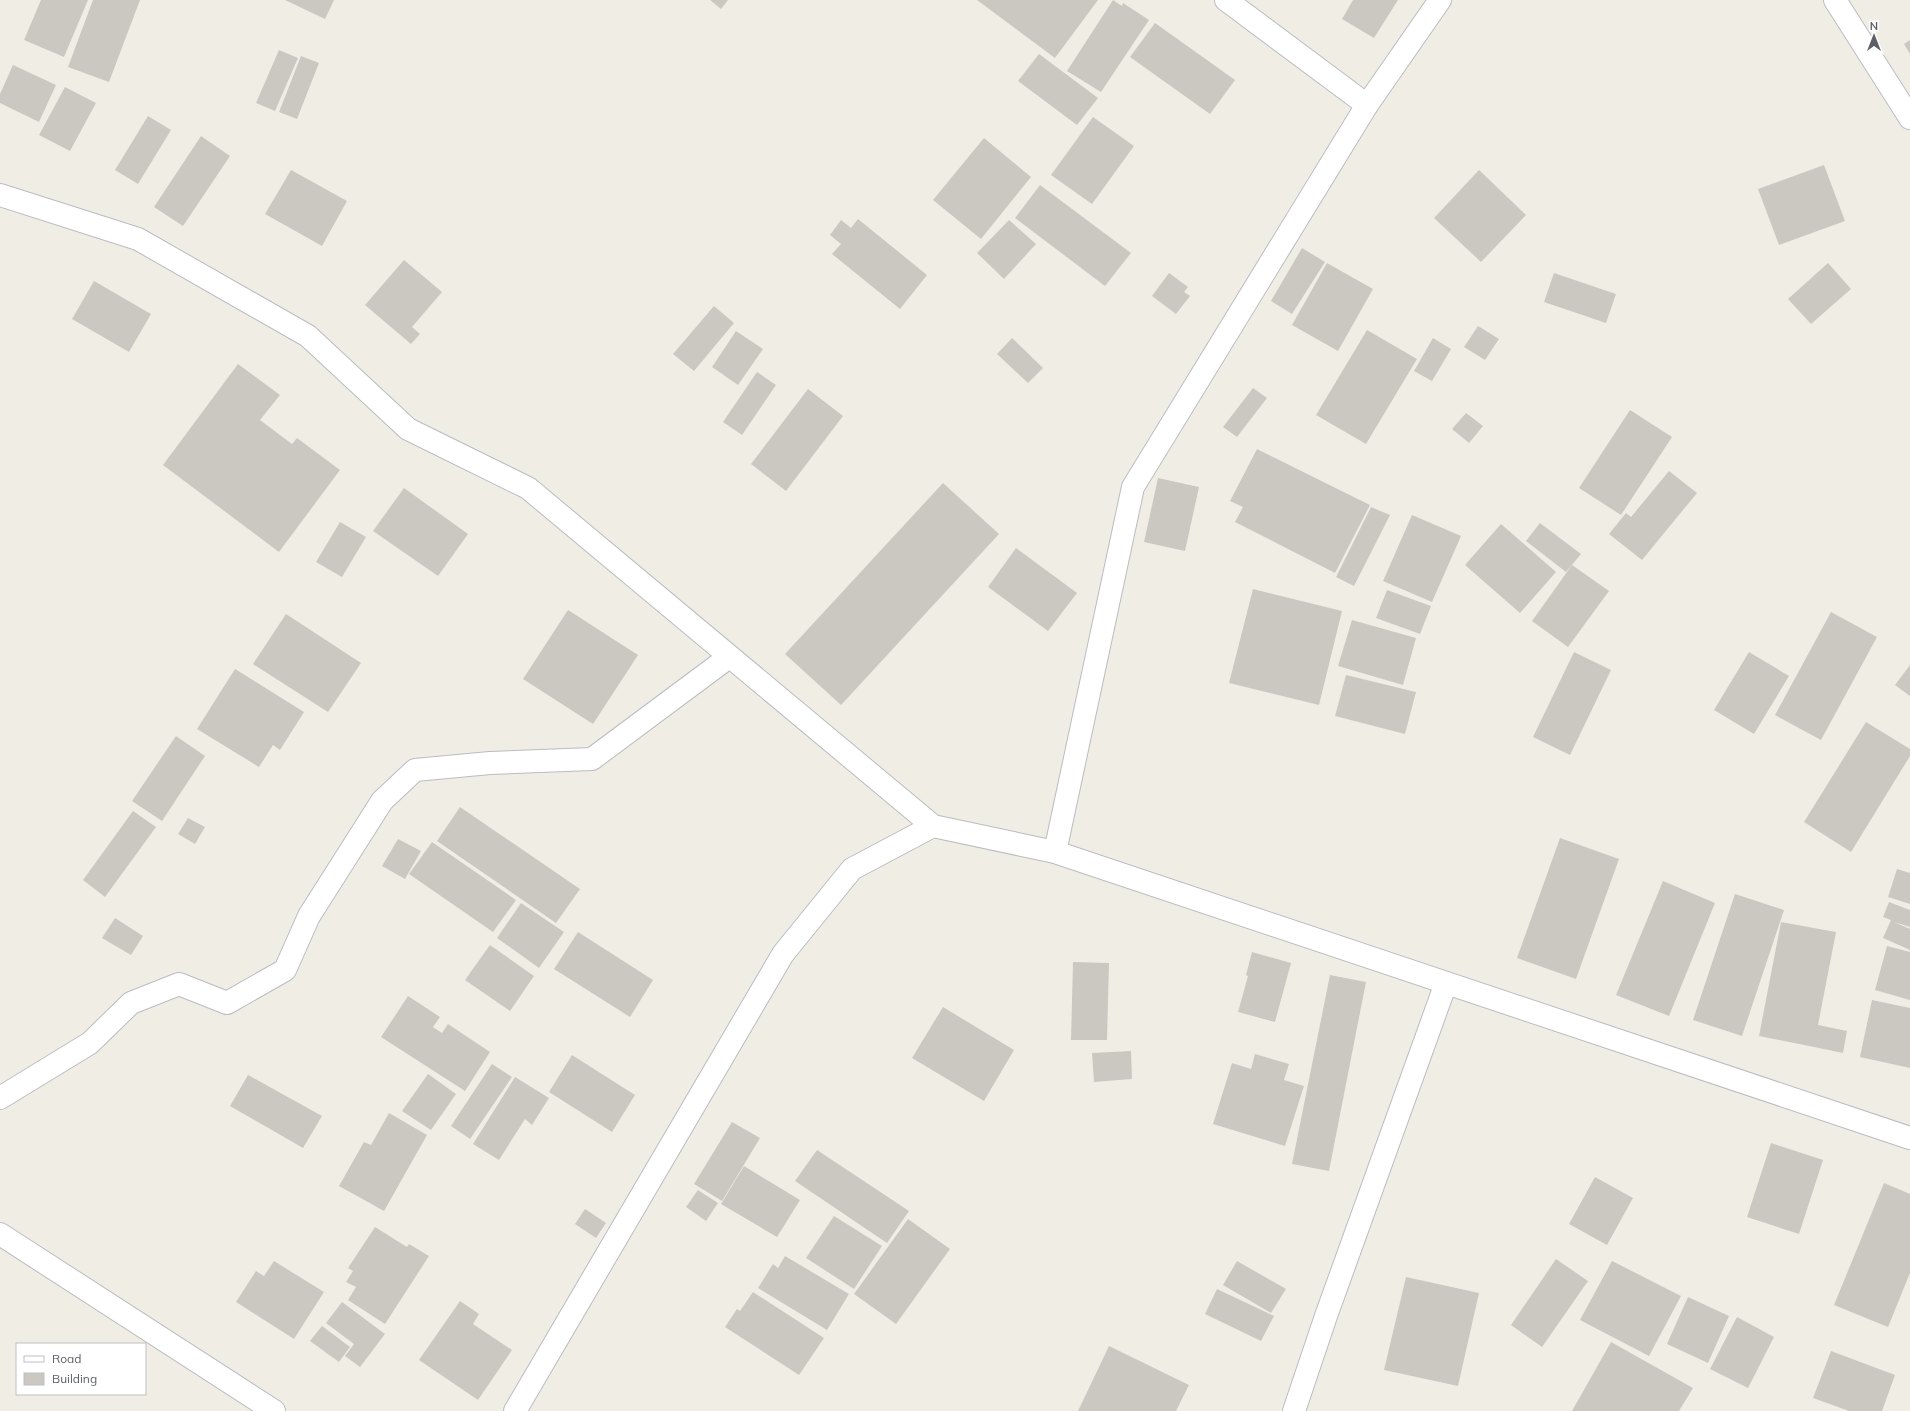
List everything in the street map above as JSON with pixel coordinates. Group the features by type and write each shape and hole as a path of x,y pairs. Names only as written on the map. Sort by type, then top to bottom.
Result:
{"street":[{"path":"1226,0 1367,105"},
{"path":"1054,852 1133,487 1367,105 1440,0"},
{"path":"1835,0 1910,118"},
{"path":"0,194 138,239 308,336 408,429 528,488 933,826 1054,852 1910,1138"},
{"path":"0,1098 90,1043 131,1003 179,984 227,1003 285,970 309,916 382,801 415,770 490,763 592,759 729,657"},
{"path":"515,1411 783,954 852,869 933,826"},
{"path":"1294,1411 1326,1316 1446,983"},
{"path":"0,1234 274,1411"}],"building":[{"path":"41,0 88,0 64,57 24,40"},
{"path":"93,0 140,0 109,82 68,67"},
{"path":"285,0 334,0 325,19"},
{"path":"710,0 728,0 721,9"},
{"path":"977,0 1098,0 1055,58"},
{"path":"1113,0 1122,6 1123,3 1149,20 1101,92 1067,71"},
{"path":"1353,0 1398,0 1374,38 1342,19"},
{"path":"1155,23 1235,80 1210,114 1130,57"},
{"path":"1910,40 1910,54 1904,44"},
{"path":"279,50 298,58 275,111 256,103"},
{"path":"1039,54 1098,98 1077,125 1018,81"},
{"path":"301,56 319,63 297,119 279,112"},
{"path":"13,65 56,85 39,122 0,103 0,94"},
{"path":"65,87 96,103 70,151 39,135"},
{"path":"148,116 171,130 138,184 115,170"},
{"path":"1093,117 1134,146 1092,204 1051,175"},
{"path":"201,136 230,156 183,226 154,207"},
{"path":"984,138 1031,177 981,239 933,200"},
{"path":"1824,165 1845,221 1779,245 1758,189"},
{"path":"291,170 347,201 322,246 265,214"},
{"path":"1479,170 1526,215 1481,262 1434,218"},
{"path":"1040,185 1131,253 1105,286 1015,218"},
{"path":"858,219 927,275 900,309 832,254 841,244 830,235 841,220 851,228"},
{"path":"1009,220 1036,244 1004,279 977,253"},
{"path":"1302,248 1325,262 1292,314 1271,301"},
{"path":"404,260 442,292 412,327 420,334 411,344 365,305"},
{"path":"1327,263 1373,289 1338,351 1292,325"},
{"path":"1828,263 1851,289 1811,324 1788,299"},
{"path":"1169,273 1188,287 1184,292 1190,296 1176,314 1152,296"},
{"path":"1554,273 1616,294 1606,323 1544,302"},
{"path":"94,281 151,314 129,352 72,319"},
{"path":"714,306 734,323 694,371 673,354"},
{"path":"1478,326 1499,339 1485,360 1464,347"},
{"path":"1367,330 1417,359 1366,444 1316,415"},
{"path":"736,331 763,349 738,385 712,367"},
{"path":"1012,338 1043,368 1028,383 997,354"},
{"path":"1433,338 1451,349 1432,381 1414,371"},
{"path":"238,364 280,395 260,420 292,444 297,438 340,470 279,552 163,465"},
{"path":"757,372 776,385 742,435 723,422"},
{"path":"1253,388 1267,398 1237,437 1223,427"},
{"path":"808,389 843,416 786,491 751,464"},
{"path":"1630,410 1672,437 1621,515 1579,488"},
{"path":"1466,413 1483,426 1469,443 1452,429"},
{"path":"1257,449 1370,505 1335,573 1235,522 1243,507 1230,501"},
{"path":"1669,471 1697,493 1642,560 1609,534 1626,513 1631,517"},
{"path":"1158,478 1199,487 1185,551 1144,542"},
{"path":"943,483 999,534 841,705 785,654"},
{"path":"404,488 468,534 438,576 373,531"},
{"path":"1371,507 1390,515 1354,586 1336,577"},
{"path":"1412,515 1461,536 1432,602 1383,581"},
{"path":"340,522 366,537 342,577 316,562"},
{"path":"1540,523 1581,554 1566,572 1526,541"},
{"path":"1501,524 1556,572 1520,613 1465,565"},
{"path":"1016,548 1077,593 1048,631 988,587"},
{"path":"1572,565 1609,591 1568,647 1532,621"},
{"path":"1253,589 1342,611 1319,705 1229,683"},
{"path":"1387,590 1431,606 1420,634 1376,618"},
{"path":"568,610 638,655 593,724 523,679"},
{"path":"1831,612 1877,637 1821,740 1775,715"},
{"path":"286,614 361,663 328,712 253,664"},
{"path":"1352,620 1416,638 1403,685 1338,666"},
{"path":"1574,652 1611,670 1570,755 1533,737"},
{"path":"1749,652 1789,676 1754,734 1714,710"},
{"path":"1910,665 1910,696 1895,685"},
{"path":"235,669 304,712 280,750 273,745 259,767 197,729"},
{"path":"1346,675 1416,692 1405,734 1335,716"},
{"path":"1866,722 1910,749 1910,756 1851,852 1804,822"},
{"path":"176,736 205,756 162,821 132,801"},
{"path":"460,807 580,889 556,923 437,841"},
{"path":"133,811 156,827 105,897 83,880"},
{"path":"188,818 205,827 195,844 178,834"},
{"path":"1560,838 1619,859 1576,979 1517,958"},
{"path":"398,839 421,851 405,879 382,866"},
{"path":"432,842 516,900 493,932 409,874"},
{"path":"1897,869 1910,873 1910,904 1888,897"},
{"path":"1663,881 1715,903 1669,1016 1616,995"},
{"path":"1735,894 1784,910 1742,1036 1693,1020"},
{"path":"1889,902 1910,910 1910,927 1894,922 1910,929 1910,950 1883,938 1891,920 1883,917"},
{"path":"521,903 564,932 539,968 497,938"},
{"path":"115,918 143,936 131,955 102,938"},
{"path":"1781,922 1836,932 1818,1025 1847,1031 1843,1053 1759,1036"},
{"path":"578,932 653,980 630,1017 554,969"},
{"path":"490,945 534,976 510,1011 465,980"},
{"path":"1887,946 1910,952 1910,1000 1875,990"},
{"path":"1252,952 1291,963 1275,1022 1238,1012 1248,976 1246,975"},
{"path":"1073,962 1109,963 1107,1040 1071,1040"},
{"path":"1330,975 1366,982 1329,1171 1292,1164"},
{"path":"408,996 440,1017 433,1027 442,1033 448,1024 490,1052 465,1091 381,1037"},
{"path":"1872,1000 1910,1008 1910,1068 1860,1057"},
{"path":"943,1007 1014,1050 984,1101 912,1058"},
{"path":"1131,1051 1132,1079 1094,1082 1092,1053"},
{"path":"1255,1054 1289,1064 1284,1080 1304,1086 1285,1146 1213,1124 1232,1063 1251,1069"},
{"path":"572,1055 635,1095 612,1132 549,1092"},
{"path":"492,1064 512,1077 470,1139 451,1126"},
{"path":"428,1074 456,1094 431,1130 402,1111"},
{"path":"248,1075 322,1116 303,1148 230,1106"},
{"path":"515,1077 549,1098 532,1125 525,1119 499,1160 473,1144"},
{"path":"389,1113 427,1135 384,1211 339,1186 364,1142 371,1145"},
{"path":"732,1122 760,1138 722,1201 694,1184"},
{"path":"1771,1143 1823,1160 1799,1234 1747,1217"},
{"path":"817,1150 909,1211 887,1243 795,1181"},
{"path":"744,1166 800,1200 777,1237 721,1204"},
{"path":"1595,1177 1633,1198 1607,1245 1569,1224"},
{"path":"1884,1183 1910,1194 1910,1273 1888,1327 1834,1305"},
{"path":"698,1190 718,1203 706,1221 686,1207"},
{"path":"585,1209 606,1223 596,1238 575,1224"},
{"path":"834,1216 882,1246 854,1289 806,1258"},
{"path":"908,1219 950,1249 896,1324 854,1294"},
{"path":"375,1227 407,1247 409,1244 429,1256 385,1324 348,1300 356,1287 346,1282 353,1271 348,1268"},
{"path":"785,1256 849,1294 827,1330 758,1288 773,1264 778,1268"},
{"path":"1556,1259 1588,1281 1542,1347 1511,1325"},
{"path":"274,1261 324,1292 294,1339 236,1302 256,1271 264,1276"},
{"path":"1237,1261 1286,1289 1271,1313 1223,1285"},
{"path":"1612,1261 1681,1296 1649,1356 1580,1320"},
{"path":"1406,1277 1479,1293 1458,1386 1384,1370"},
{"path":"1217,1289 1274,1316 1261,1341 1205,1314"},
{"path":"753,1292 824,1338 799,1375 725,1327 737,1309 740,1311"},
{"path":"1688,1297 1729,1316 1708,1363 1667,1344"},
{"path":"460,1301 479,1314 473,1324 512,1350 478,1400 419,1360"},
{"path":"342,1302 385,1334 360,1367 345,1356 354,1344 326,1323"},
{"path":"1737,1317 1774,1337 1748,1388 1710,1369"},
{"path":"322,1326 350,1347 339,1362 310,1341"},
{"path":"1611,1342 1693,1388 1679,1411 1572,1411"},
{"path":"1109,1346 1189,1385 1176,1411 1078,1411"},
{"path":"1831,1351 1895,1375 1882,1411 1849,1411 1813,1398"}]}
